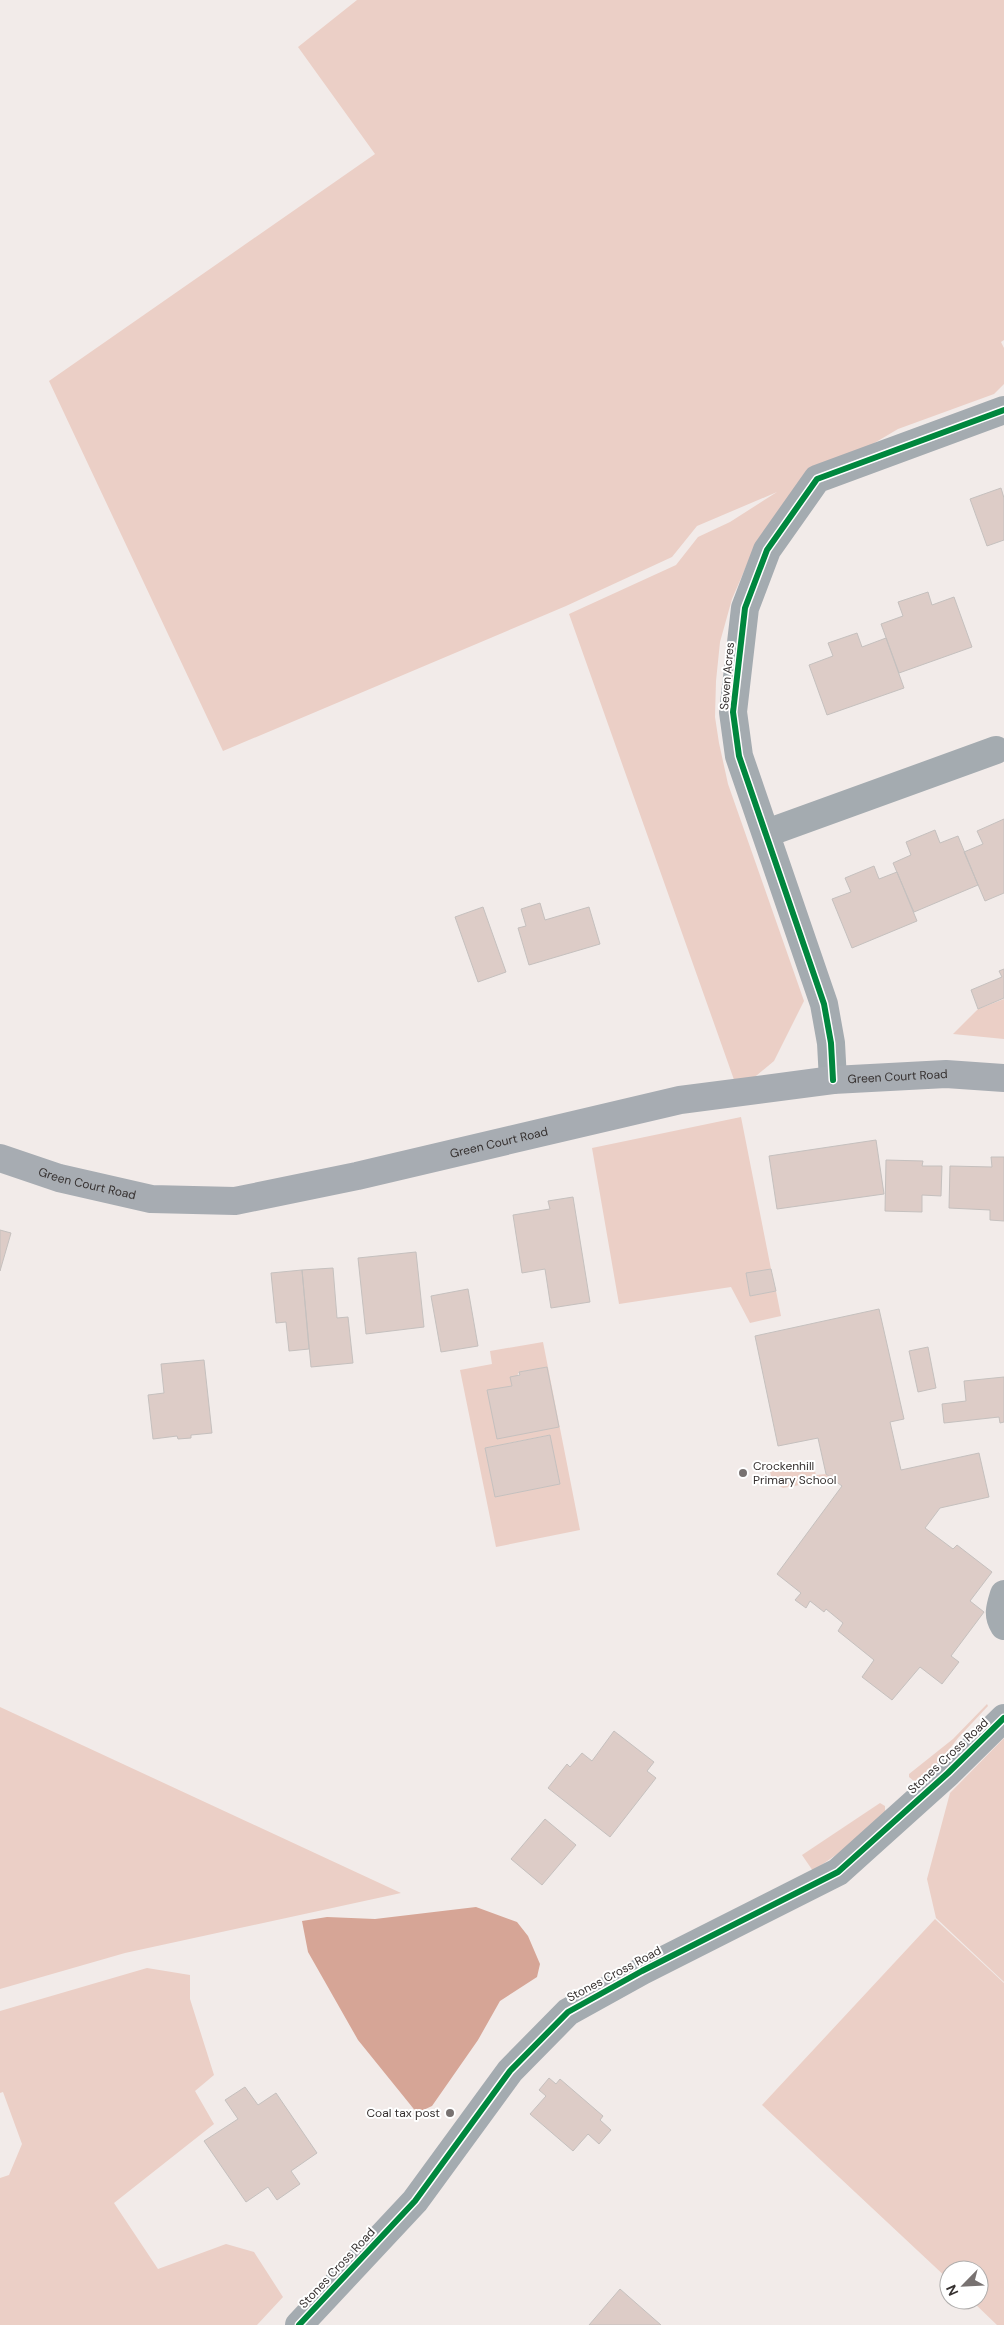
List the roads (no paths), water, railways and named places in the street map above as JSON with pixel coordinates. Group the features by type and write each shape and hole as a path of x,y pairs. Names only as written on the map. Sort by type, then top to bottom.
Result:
{"main road":[{"name":"Green Court Road","path":"0,1158 59,1178 151,1199 235,1201 357,1176 668,1102 833,1080 946,1074 1004,1078"}],"street":[{"name":"Seven Acres","path":"833,1080 831,1043 824,1004 740,756 733,712 745,608 767,550 818,479 1004,410"},
{"path":"767,833 996,750"},
{"path":"1004,1594 999,1618 1004,1626"},
{"name":"Stones Cross Road","path":"299,2325 415,2201 510,2071 568,2012 642,1971 838,1872 948,1773 1004,1718"}],"place":[{"name":"Crockenhill Primary School","path":"743,1473"},
{"name":"Coal tax post","path":"450,2113"}]}
